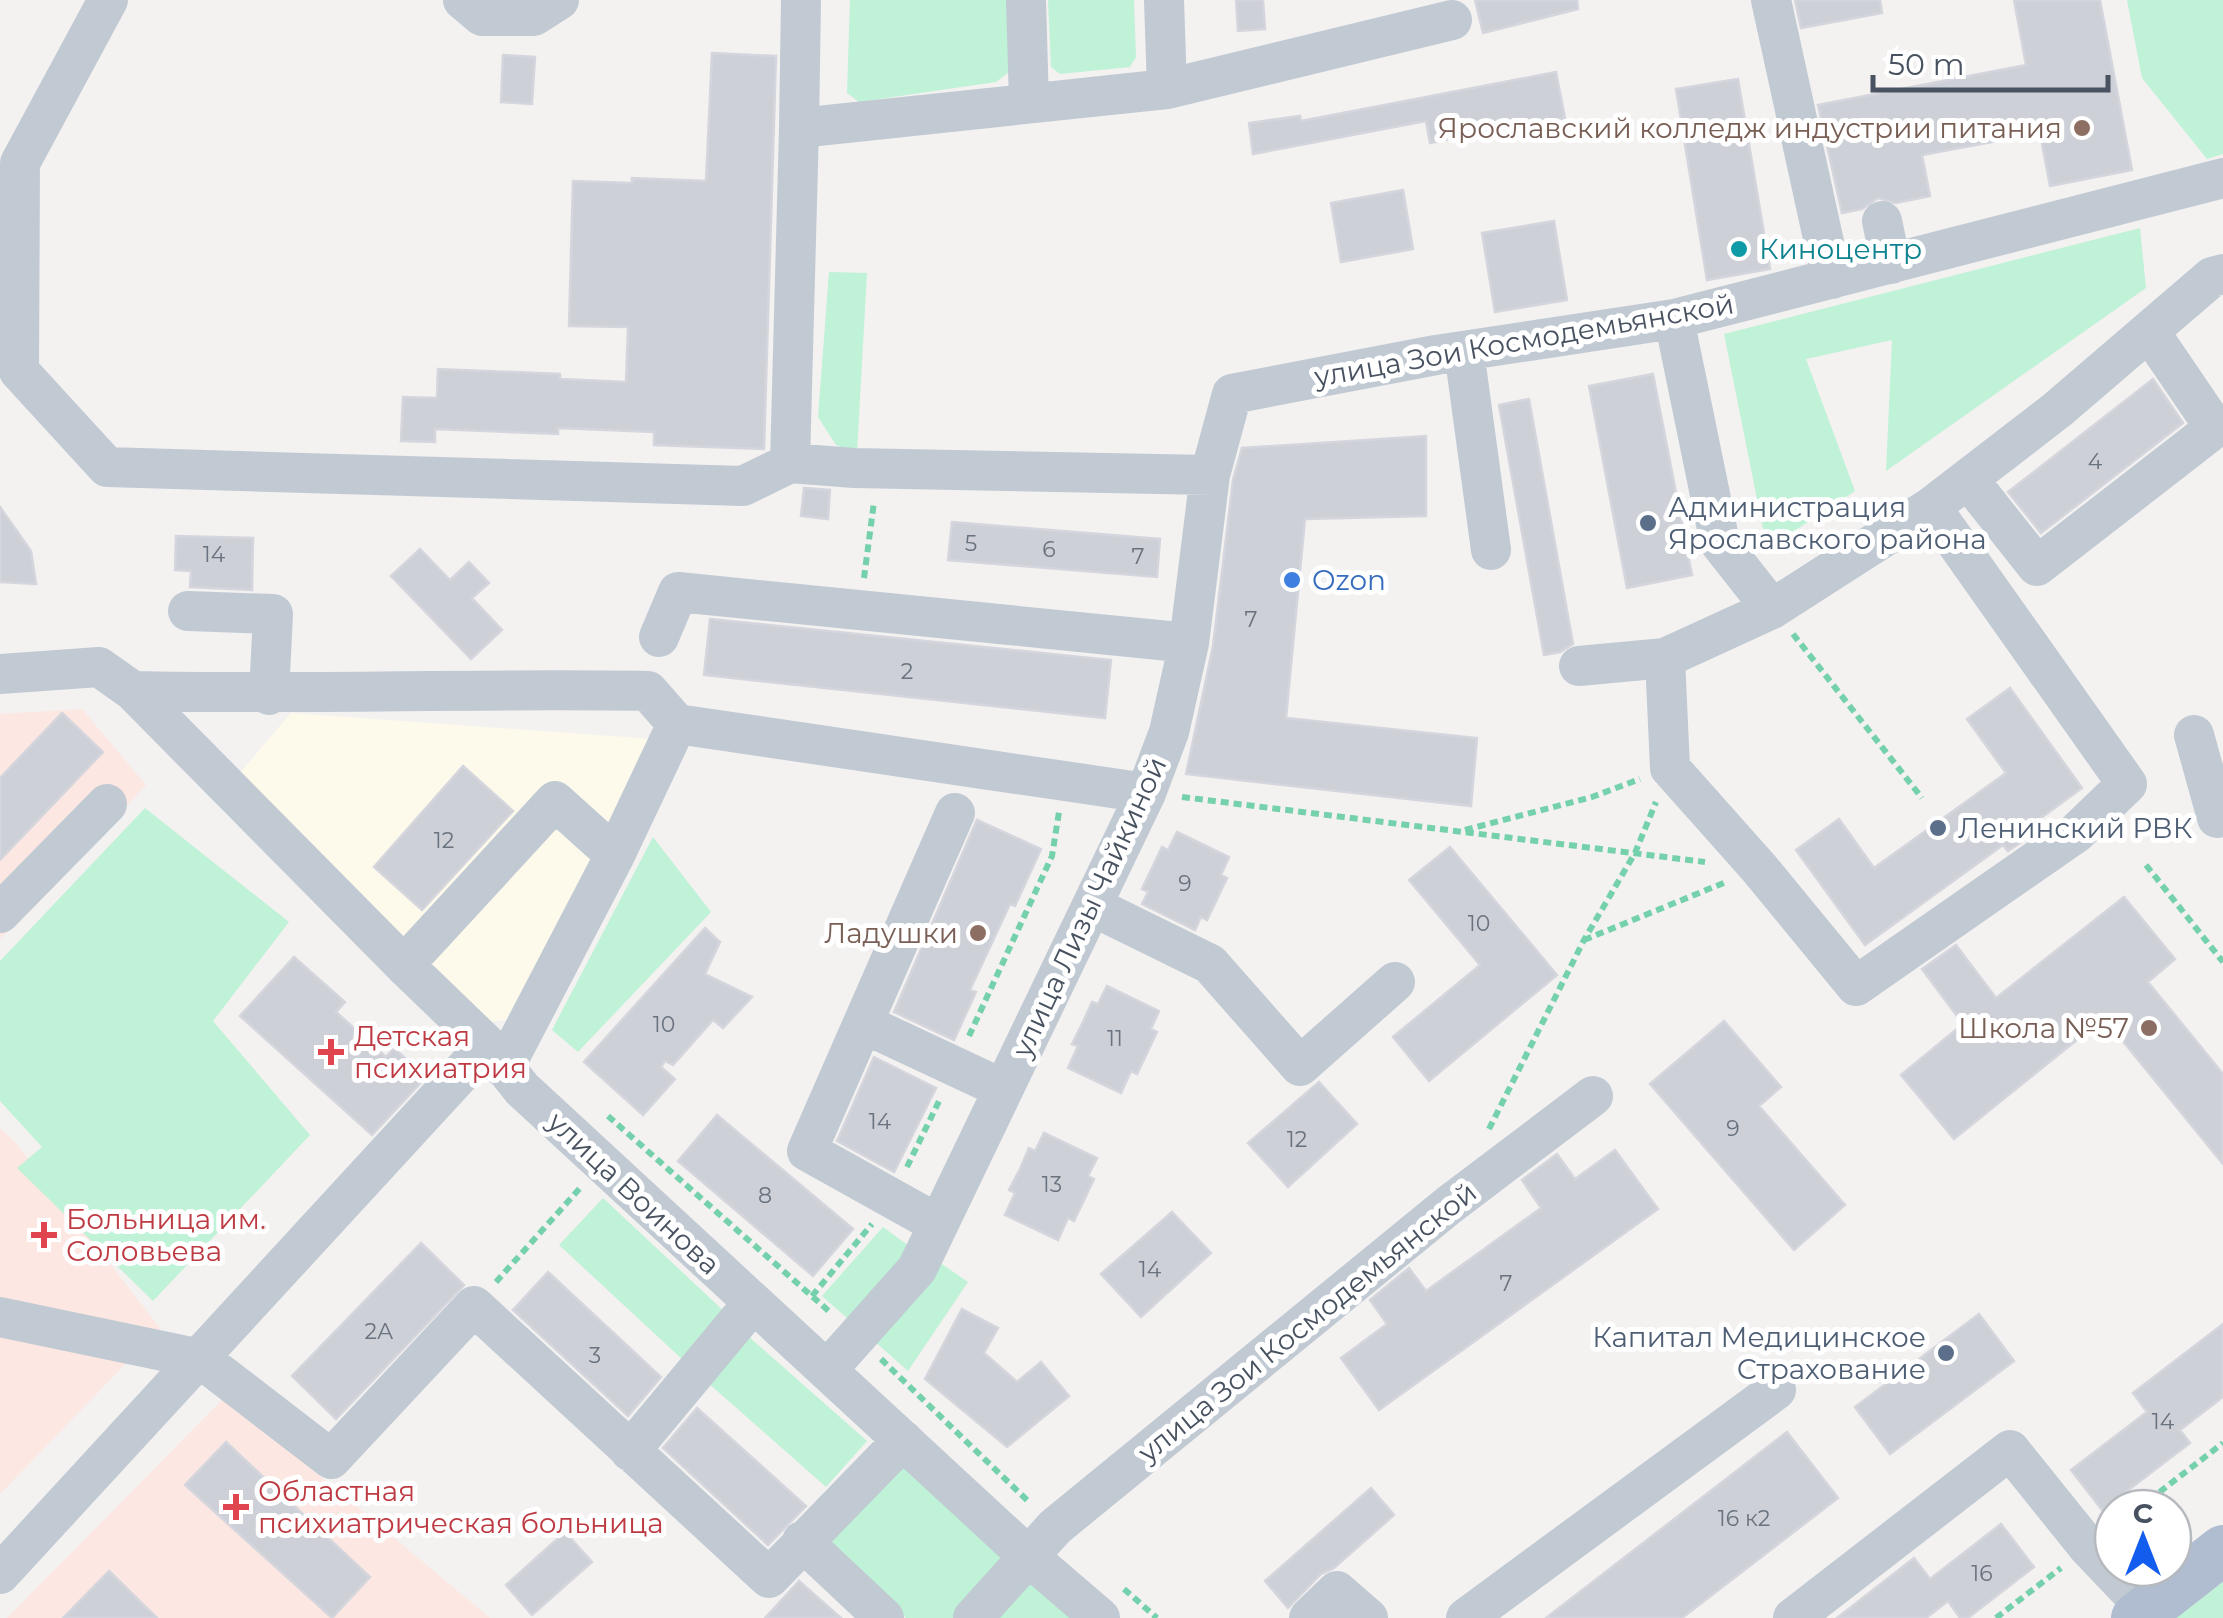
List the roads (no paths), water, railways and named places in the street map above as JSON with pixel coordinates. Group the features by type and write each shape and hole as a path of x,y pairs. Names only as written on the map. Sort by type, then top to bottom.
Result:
{"main road":[{"path":"2142,1614 2223,1550"}],"street":[{"path":"108,0 20,162 19,370 107,467 743,486 790,464 1210,475"},
{"path":"463,0 482,16 534,16 559,0"},
{"path":"790,464 801,0"},
{"path":"1026,0 1029,103"},
{"path":"1164,0 1167,88"},
{"path":"1771,0 1832,279"},
{"path":"799,128 1167,88 1452,20"},
{"name":"улица Зои Космодемьянской","path":"1232,394 1464,351 1674,319 2223,178"},
{"path":"1882,222 1891,264"},
{"path":"1579,666 1665,658 1772,609 1931,507 2056,410 2212,276 2223,274"},
{"path":"1674,319 1720,543 1772,609"},
{"path":"1968,479 2038,566 2215,428 2149,331"},
{"path":"1464,351 1491,550"},
{"name":"улица Лизы Чайкиной","path":"826,1370 917,1270 1146,793 1169,732 1189,642 1210,475 1232,394"},
{"path":"1665,658 1670,768 1856,986 2076,833 2127,784 1931,507"},
{"path":"659,637 678,592 1189,642"},
{"path":"188,611 273,614 269,694"},
{"name":"улица Воинова","path":"0,674 99,667 134,691 496,1056 522,1089 1028,1557 1100,1618"},
{"path":"134,691 648,691 676,724 1146,793"},
{"path":"0,1574 201,1359 496,1056 615,855 676,724"},
{"path":"2194,735 2217,818 2223,816"},
{"path":"404,966 554,801 615,855"},
{"path":"0,913 107,804"},
{"path":"938,1224 808,1151 955,813"},
{"path":"1092,906 1210,964 1300,1066 1396,982"},
{"path":"864,1024 1004,1089"},
{"name":"улица Зои Космодемьянской","path":"973,1618 1055,1527 1448,1206 1592,1096"},
{"path":"630,1451 753,1303"},
{"path":"0,1317 201,1359 331,1458 474,1306 769,1578 903,1440"},
{"path":"1466,1618 1776,1390"},
{"path":"1793,1618 2010,1450 2142,1614"},
{"path":"802,1541 884,1618"},
{"path":"1308,1618 1337,1591 1368,1618"}],"place":[{"name":"Ярославский колледж индустрии питания","path":"2082,128"},
{"name":"Киноцентр","path":"1739,249"},
{"name":"Администрация Ярославского района","path":"1648,523"},
{"name":"Ozon","path":"1292,580"},
{"name":"Ленинский РВК","path":"1938,828"},
{"name":"Ладушки","path":"978,933"},
{"name":"Школа №57","path":"2149,1028"},
{"name":"Детская психиатрия","path":"331,1052"},
{"name":"Больница им. Соловьева","path":"44,1235"},
{"name":"Капитал Медицинское Страхование","path":"1946,1353"},
{"name":"Областная психиатрическая больница","path":"236,1507"}]}
